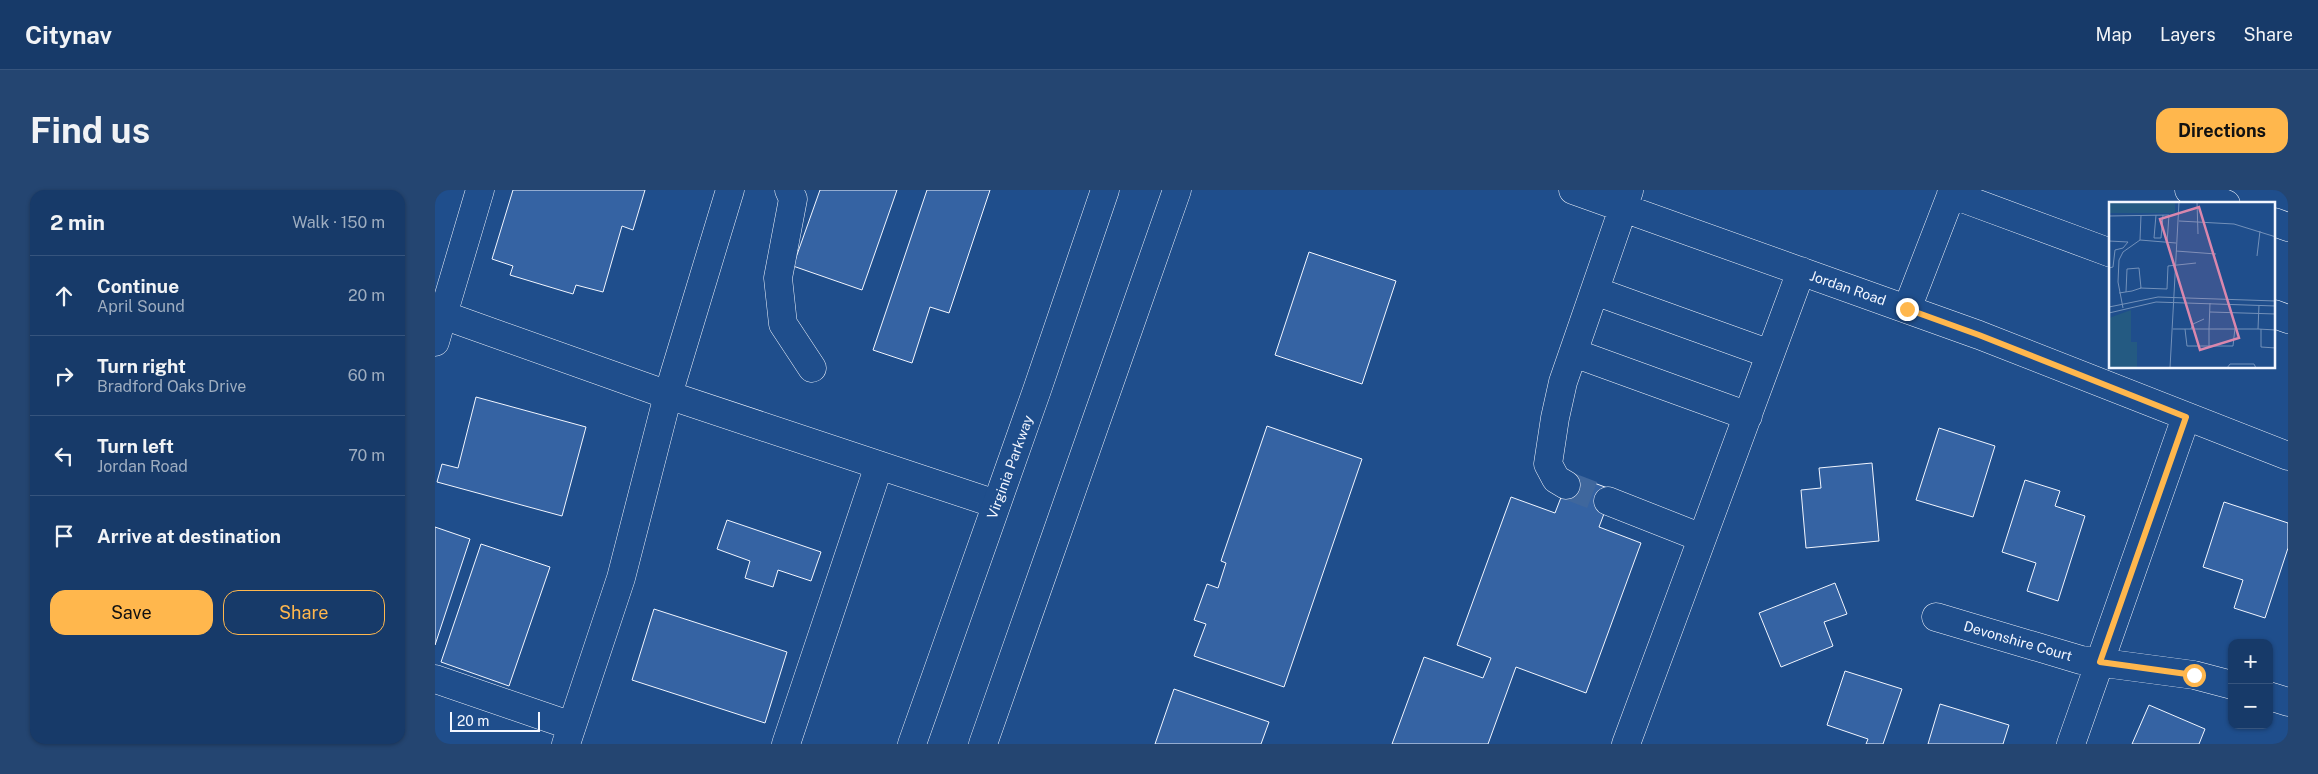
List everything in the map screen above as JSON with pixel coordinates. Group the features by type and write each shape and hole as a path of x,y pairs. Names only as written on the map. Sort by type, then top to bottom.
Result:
{"street":[{"path":"435,342 480,190"},
{"path":"435,679 569,735 621,578 668,395 731,190"},
{"path":"789,190 793,199 778,278 783,324 812,368"},
{"name":"Virginia Parkway","path":"912,744 1105,190"},
{"path":"983,744 1177,190"},
{"name":"Jordan Road","path":"1573,190 1627,199 1801,271 1979,335 2288,456"},
{"path":"2189,190 2221,202"},
{"path":"1907,309 1952,192 2109,252"},
{"path":"1566,484 1556,479 1548,464 1550,444 1561,391 1627,199"},
{"path":"2275,222 2288,227"},
{"path":"1627,744 1801,271"},
{"path":"1595,291 1770,354"},
{"path":"2275,314 2288,319"},
{"path":"443,315 668,395 996,504"},
{"path":"1574,353 1748,416"},
{"path":"2071,744 2186,417"},
{"path":"786,744 879,465"},
{"path":"1608,502 1702,538"},
{"name":"Devonshire Court","path":"1936,617 2081,660 2194,675 2228,685"},
{"path":"2273,697 2288,702"}],"building":[{"path":"513,190 645,190 633,230 622,226 603,292 576,285 573,294 510,275 513,266 492,259"},
{"path":"820,190 897,190 862,290 793,266"},
{"path":"927,190 990,190 949,313 930,307 912,363 873,350"},
{"path":"1309,252 1396,281 1362,384 1275,355"},
{"path":"476,397 586,427 562,516 437,482 442,464 458,468"},
{"path":"1267,426 1362,459 1284,687 1194,656 1206,624 1194,620 1207,584 1218,588 1226,563 1221,561"},
{"path":"1939,428 1995,446 1973,517 1916,500"},
{"path":"1872,463 1879,541 1806,548 1801,490 1821,488 1819,468"},
{"path":"1570,474 1613,490 1599,527 1641,543 1586,693 1516,667 1488,744 1392,744 1424,657 1483,678 1491,658 1457,645 1511,497 1555,513"},
{"path":"2025,480 2060,491 2055,506 2085,516 2058,601 2027,591 2036,563 2002,552"},
{"path":"2224,502 2288,523 2288,548 2265,618 2234,608 2243,580 2203,567"},
{"path":"727,520 821,552 811,581 778,570 773,587 745,578 750,561 717,549"},
{"path":"435,527 470,539 435,645"},
{"path":"481,544 550,567 509,686 441,662"},
{"path":"1835,583 1847,614 1824,622 1833,646 1781,667 1759,613"},
{"path":"654,609 787,652 765,723 632,680"},
{"path":"1845,671 1902,689 1883,744 1866,744 1868,739 1827,725"},
{"path":"1174,689 1269,722 1261,744 1155,744"},
{"path":"1940,704 2009,725 2003,744 1928,744"},
{"path":"2149,705 2205,729 2199,744 2132,744"}],"tunnel":[{"path":"1566,485 1608,501"}],"route":[{"path":"1907,309 1979,335 2186,417 2100,662 2194,675"}]}
